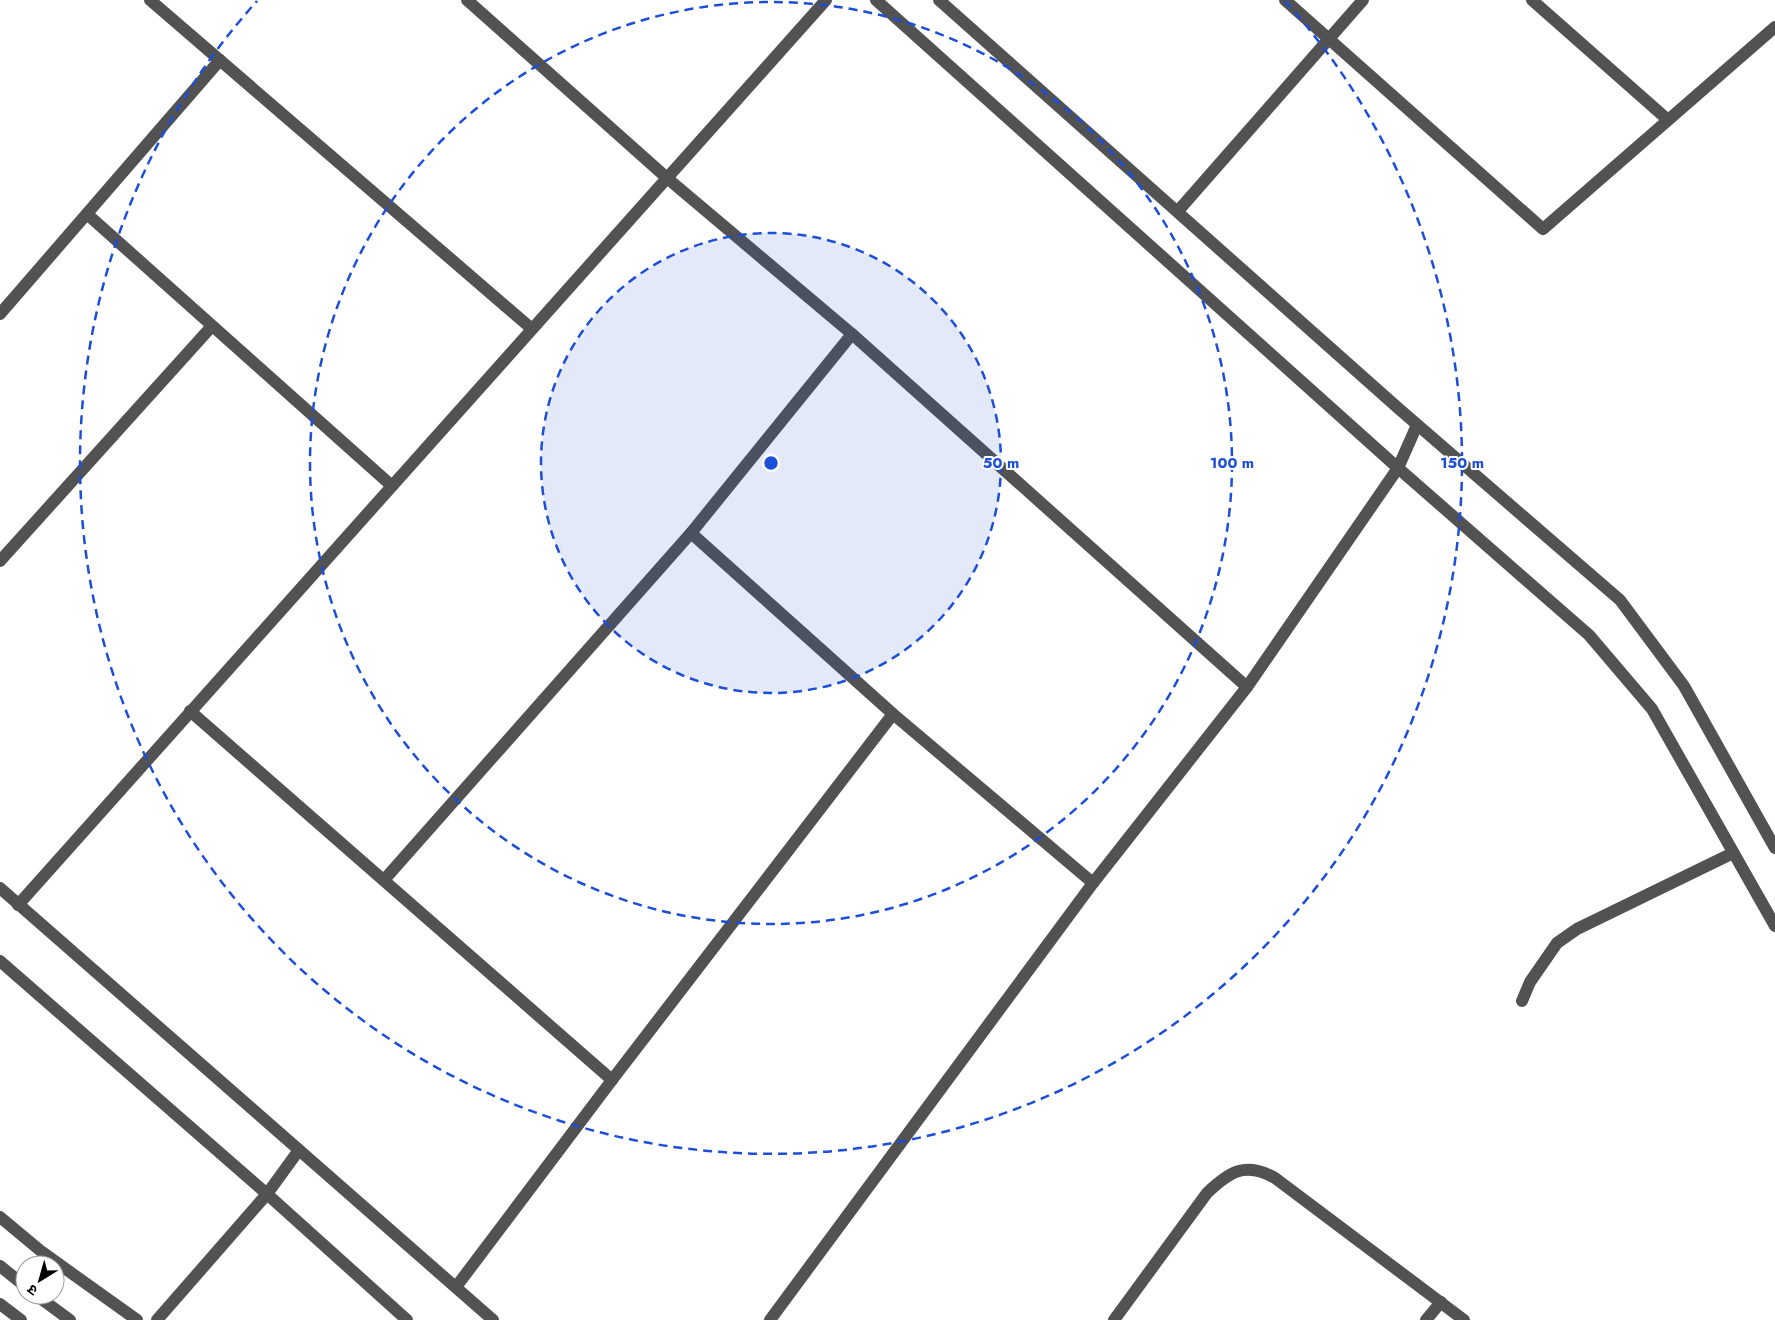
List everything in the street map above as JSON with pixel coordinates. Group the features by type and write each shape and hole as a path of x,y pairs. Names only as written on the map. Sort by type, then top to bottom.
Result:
{"street":[{"path":"150,0 532,329"},
{"path":"467,0 667,178 852,334 1247,687"},
{"path":"18,905 826,0"},
{"path":"876,0 1398,468 1589,635 1652,709 1775,926"},
{"path":"939,0 1417,425 1620,600 1684,686 1775,848"},
{"path":"1286,0 1543,229 1775,27"},
{"path":"1178,211 1363,0"},
{"path":"1532,0 1668,120"},
{"path":"0,314 220,60"},
{"path":"87,214 392,486"},
{"path":"0,561 212,326"},
{"path":"384,880 691,533 852,334"},
{"path":"770,1320 1093,883 1247,687 1398,468 1417,425"},
{"path":"691,533 893,714 1093,883"},
{"path":"190,711 612,1080"},
{"path":"456,1287 893,714"},
{"path":"1522,1001 1530,982 1557,943 1577,929 1733,853"},
{"path":"0,888 493,1320"},
{"path":"0,962 267,1194 408,1320"},
{"path":"157,1320 267,1194 299,1150"},
{"path":"1114,1320 1206,1193 1222,1179 1242,1169 1262,1171 1275,1178 1464,1320"},
{"path":"0,1216 42,1252 137,1320"},
{"path":"0,1266 15,1278"},
{"path":"1426,1320 1440,1302"},
{"path":"0,1304 21,1320"},
{"path":"50,1305 70,1320"}]}
